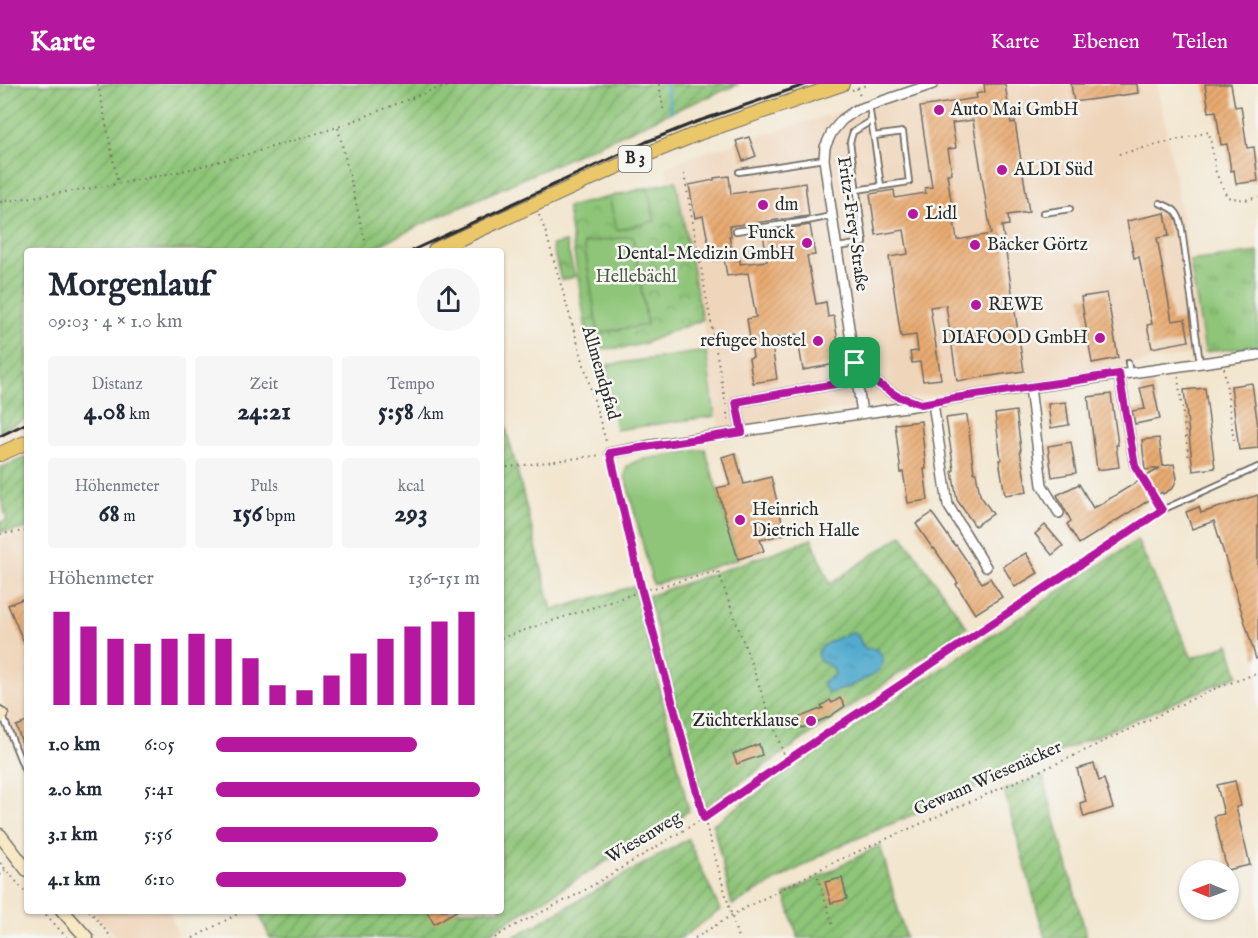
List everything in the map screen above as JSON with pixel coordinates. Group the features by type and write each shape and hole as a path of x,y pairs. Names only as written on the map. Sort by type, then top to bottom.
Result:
{"main road":[{"name":"B 3","path":"439,248 618,166 699,133 842,84"},
{"path":"0,454 24,443"},
{"path":"0,835 24,866"},
{"path":"66,914 87,938"}],"street":[{"name":"Fritz-Frey-Straße","path":"862,413 824,159 825,147 832,132 842,120 856,110 933,84"},
{"path":"610,453 1119,374 1129,368 1177,366 1258,355"},
{"path":"855,363 874,381 897,396 921,404"},
{"path":"1119,374 1135,466"},
{"path":"742,432 736,402 857,380"},
{"path":"1030,387 1042,485 1059,513"},
{"path":"933,402 948,505 986,567"}],"lane":[{"path":"869,105 881,186"},
{"path":"837,247 864,243 850,142 853,132 871,121"},
{"path":"856,190 909,182 903,132 874,136"},
{"path":"739,171 824,159"},
{"path":"1160,203 1176,210 1179,214 1200,363"},
{"path":"1043,213 1070,209"},
{"path":"736,231 832,216"},
{"name":"Wiesenweg","path":"704,818 1162,510 1258,467"},
{"path":"1,714 24,769"}],"path":[{"path":"98,84 118,184"},
{"path":"0,202 118,184 182,171 338,127 432,90 459,84"},
{"path":"659,84 664,113"},
{"path":"338,127 366,245"},
{"path":"1119,154 1209,132 1216,172 1227,197 1245,200 1258,197"},
{"path":"684,174 730,434"},
{"name":"Allmendpfad","path":"539,213 610,453 642,591 738,938"},
{"path":"1223,360 1234,442"},
{"path":"1177,366 1189,460"},
{"path":"504,468 610,453"},
{"path":"1135,466 1162,510"},
{"path":"0,534 24,531"},
{"path":"504,637 642,591 718,571 786,761"},
{"name":"Gewann Wiesenäcker","path":"695,938 732,915 816,872 1069,758 1211,690 1258,673"},
{"name":"Wiesenweg","path":"495,938 580,892 704,818"},
{"path":"0,863 24,891"},
{"path":"0,875 5,870"},
{"path":"816,872 833,926"},
{"path":"46,914 67,938"},
{"path":"92,914 112,938"},
{"path":"193,938 238,914"}],"shaded area":[{"path":"933,84 1157,84 1183,219 1203,353 875,403 719,430 705,330 676,180 669,181 666,168 688,157"},
{"path":"24,535 24,758 0,694 0,538"},
{"path":"170,914 179,938 118,938 95,915"}],"green space":[{"path":"0,84 739,84 676,110 373,248 24,248 24,419 0,431"},
{"name":"Hellebächl","path":"676,181 702,320 645,343 625,348 589,349 567,207"},
{"path":"647,188 655,221 617,230 609,197"},
{"path":"633,236 647,325 598,333 584,243"},
{"path":"566,242 575,277 561,280 552,245"},
{"path":"1258,252 1258,346 1205,352 1190,261"},
{"path":"706,351 715,416 616,430 607,365"},
{"path":"504,422 552,610 635,586 689,811 497,928 485,938 270,938 259,914 504,914"},
{"path":"705,449 738,559 653,584 625,476 627,466 639,460"},
{"path":"24,458 24,529 0,532 0,522 7,521 0,494 0,468"},
{"path":"902,535 967,627 703,808 648,596 812,539 830,584"},
{"path":"1137,540 1192,658 1229,644 1238,675 835,848 732,905 713,824 866,718"},
{"path":"1043,776 1087,938 1045,938 1004,790"},
{"path":"688,839 720,910 681,938 512,938"},
{"path":"880,845 906,938 798,938 785,895"}],"water":[{"path":"854,633 864,648 877,649 882,655 881,667 860,682 828,693 822,683 835,672 820,660 819,650 829,642"}],"building":[{"path":"984,84 1005,84 1011,123 1015,122 1029,212 1008,215 1009,225 1002,226 1024,371 957,381 946,305 930,307 941,379 923,381 920,362 912,363 910,352 918,351 916,335 901,337 889,257 908,254 904,230 876,235 870,194 894,190 895,198 926,193 925,188 932,187 920,107 977,98 976,94 985,92","holes":["973,120 991,234 957,240 947,174 952,174 948,149 956,148 952,123"]},
{"path":"1071,84 1137,84 1138,93 1074,102"},
{"path":"1205,84 1231,84 1235,107 1241,106 1247,148 1254,147 1258,181 1236,184 1234,170 1231,171 1227,144 1221,145 1216,111 1209,112"},
{"path":"749,137 756,156 743,161 736,141"},
{"path":"729,176 731,194 805,183 809,216 730,226 731,236 729,236 734,260 740,260 740,264 767,261 763,232 810,225 815,255 807,256 816,304 826,302 828,317 834,316 841,363 803,370 797,334 771,339 777,379 753,383 749,358 753,357 747,319 756,317 748,273 727,276 724,258 712,261 703,216 695,218 689,185"},
{"path":"1165,213 1169,236 1157,238 1172,321 1185,319 1189,341 1152,348 1147,325 1152,324 1139,257 1134,258 1127,221"},
{"path":"1107,293 1118,358 1092,363 1081,297"},
{"path":"1252,383 1258,427 1258,448 1239,450 1231,386"},
{"path":"1153,385 1160,419 1135,424 1132,411 1145,409 1140,388"},
{"path":"1205,388 1215,468 1193,471 1184,390"},
{"path":"1111,394 1119,467 1097,470 1088,397"},
{"path":"1066,402 1069,425 1051,428 1048,404"},
{"path":"1016,411 1027,492 1005,495 995,414"},
{"path":"967,415 974,473 976,473 980,495 993,514 975,526 957,500 946,418"},
{"path":"921,421 928,500 908,503 903,472 901,473 895,424"},
{"path":"1159,438 1163,466 1174,464 1177,478 1173,488 1163,494 1162,492 1079,544 1067,524 1071,521 1057,495 1079,484 1093,508 1096,507 1160,468 1145,470 1142,440"},
{"path":"1071,442 1076,473 1052,477 1048,446"},
{"path":"735,453 744,484 771,477 785,534 760,540 764,551 738,559 717,488 730,485 722,457"},
{"path":"1258,495 1258,658 1256,659 1214,521 1192,529 1186,512 1199,507 1201,513"},
{"path":"932,513 982,583 990,578 1002,597 975,614 956,584 958,583 916,524"},
{"path":"1045,525 1063,546 1052,555 1035,534"},
{"path":"1026,553 1038,573 1015,587 1003,566"},
{"path":"24,598 24,643 8,605"},
{"path":"840,698 845,706 829,717 802,728 798,718 823,708 821,706 830,700 832,703"},
{"path":"24,723 24,748 16,726"},
{"path":"759,744 762,755 737,764 733,754"},
{"path":"1094,764 1099,781 1104,779 1113,808 1084,817 1080,803 1086,801 1077,769"},
{"path":"1235,781 1241,806 1236,807 1250,865 1239,867 1239,860 1225,860 1214,816 1224,814 1217,785"},
{"path":"842,878 847,899 831,903 825,882"},
{"path":"428,914 451,914 434,924"}],"waterway":[{"path":"666,84 671,111"}],"railway":[{"path":"417,248 646,142 696,122 807,84"},
{"path":"0,436 24,424"}],"place":[{"name":"Auto Mai GmbH","path":"939,110"},
{"name":"ALDI Süd","path":"1002,170"},
{"name":"dm","path":"763,205"},
{"name":"Lidl","path":"913,214"},
{"name":"Funck Dental-Medizin GmbH","path":"807,243"},
{"name":"Bäcker Görtz","path":"975,245"},
{"name":"REWE","path":"976,305"},
{"name":"DIAFOOD GmbH","path":"1100,338"},
{"name":"refugee hostel","path":"818,341"},
{"name":"Heinrich Dietrich Halle","path":"740,520"},
{"name":"Züchterklause","path":"811,721"}],"route":[{"path":"855,363 874,381 897,396 921,404 1119,374 1135,466 1162,510 704,818 642,591 610,453 742,432 736,402 857,380 855,363"}]}
